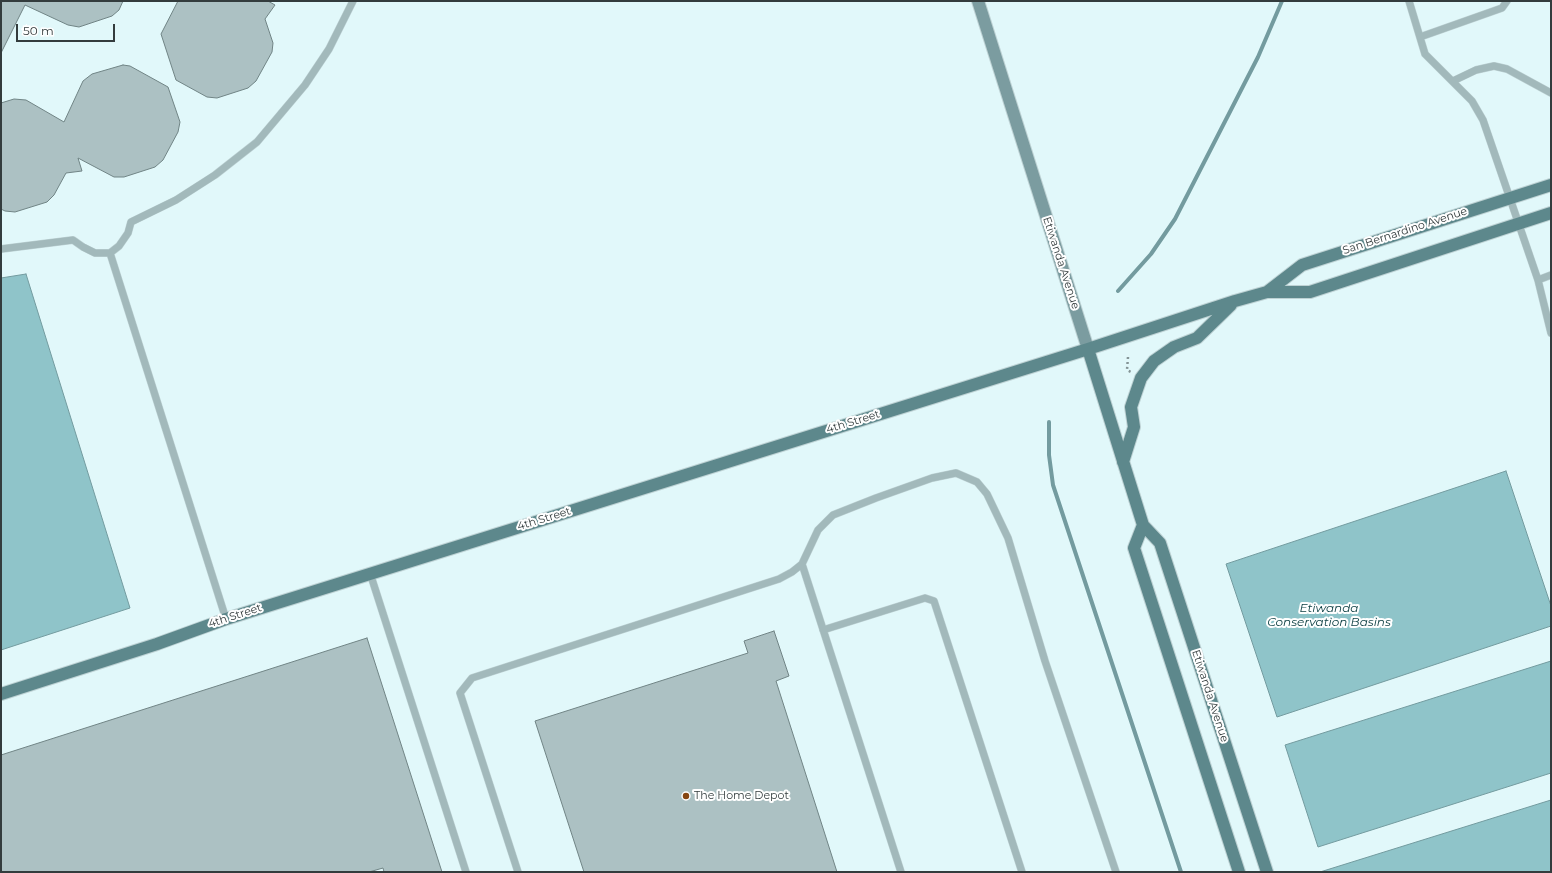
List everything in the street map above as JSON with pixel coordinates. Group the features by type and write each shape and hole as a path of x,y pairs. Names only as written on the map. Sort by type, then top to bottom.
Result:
{"main road":[{"name":"Etiwanda Avenue","path":"978,1 1143,525 1160,543 1267,872"},
{"name":"San Bernardino Avenue","path":"1267,292 1302,264 1551,184"},
{"name":"San Bernardino Avenue","path":"1088,349 1267,292 1310,292 1551,213"},
{"path":"1123,462 1134,427 1131,407 1144,374 1154,361 1174,347 1198,338 1213,321 1235,301"},
{"name":"4th Street","path":"1,694 370,573 1088,349"},
{"path":"1143,525 1134,548 1239,872"}],"lane":[{"path":"1,249 73,240 95,253 110,254 120,246 128,233 131,222 176,200 208,179 257,142 305,85 329,49 353,1"},
{"path":"1409,1 1425,54 1472,101 1484,120 1538,280 1551,333"},
{"path":"1420,37 1502,8 1507,1"},
{"path":"1452,82 1476,70 1494,66 1507,70 1551,93"},
{"path":"110,254 226,619"},
{"path":"1538,280 1551,275"},
{"path":"518,872 460,693 472,678 779,579 792,572 802,564 818,530 833,515 932,478 956,473 977,482 987,494 1008,538 1045,661 1116,872"},
{"path":"802,564 901,872"},
{"path":"370,573 466,872"},
{"path":"823,630 925,598 934,601 1022,872"}],"path":[{"path":"1128,356 1127,370 1133,374"}],"water":[{"path":"26,274 130,608 1,650 1,278"},
{"name":"Etiwanda Conservation Basins","path":"1506,471 1551,606 1551,626 1277,717 1226,564"},
{"path":"1551,661 1551,773 1318,847 1285,745"},
{"path":"1551,800 1551,872 1320,872"}],"building":[{"path":"1,1 123,1 119,10 112,16 79,27 68,25 25,5 1,53"},
{"path":"178,1 268,1 275,5 265,19 273,43 272,52 256,81 248,88 217,98 207,97 176,80 161,34"},
{"path":"123,65 130,66 168,87 180,122 178,132 163,160 155,167 124,177 114,177 78,158 82,171 66,173 54,195 47,202 15,212 1,209 1,103 14,99 26,100 64,122 83,81 92,74"},
{"name":"The Home Depot","path":"774,631 789,676 776,681 837,872 584,872 535,721 748,653 744,641"},
{"path":"367,638 442,872 384,872 383,868 369,872 1,872 1,755"}],"waterway":[{"path":"1118,291 1151,254 1175,219 1258,57 1282,1"},
{"path":"1049,422 1049,455 1053,485 1181,872"}],"place":[{"name":"The Home Depot","path":"686,796"}]}
